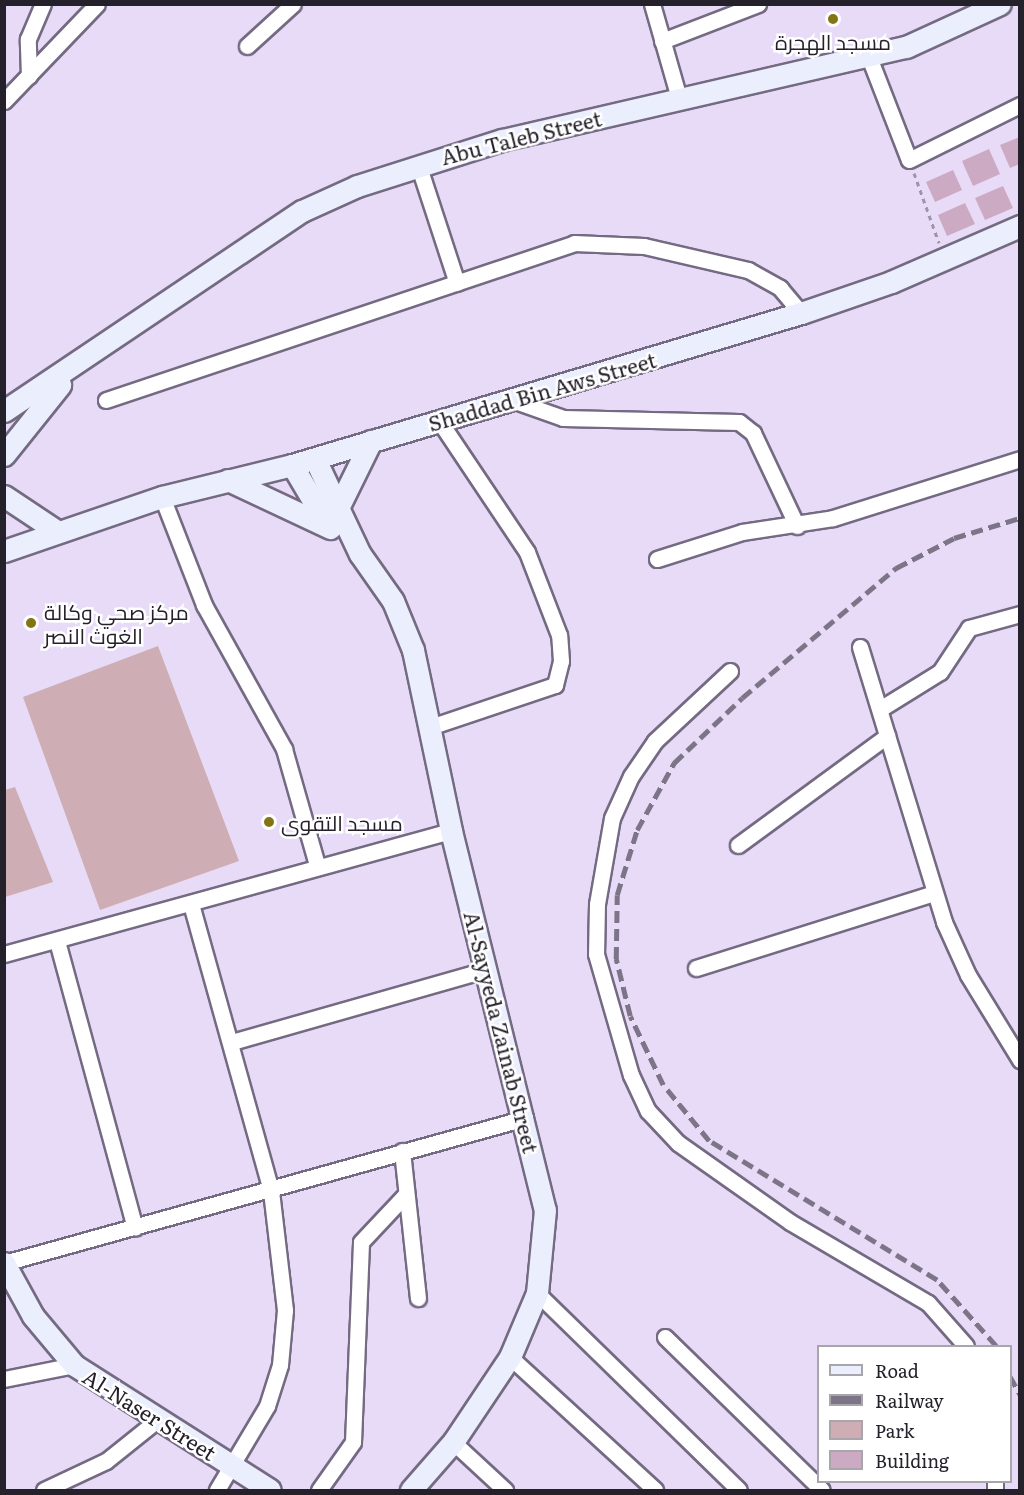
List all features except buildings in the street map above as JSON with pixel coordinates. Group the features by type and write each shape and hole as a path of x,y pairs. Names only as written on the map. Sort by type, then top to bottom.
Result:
{"street":[{"path":"29,76 28,39 43,4"},
{"path":"4,101 97,4"},
{"path":"247,45 293,4"},
{"path":"652,4 679,98"},
{"path":"662,41 758,4"},
{"name":"Abu Taleb Street","path":"4,411 81,363 302,211 418,164 679,98 869,57 930,39 1000,4"},
{"path":"869,57 909,160 1020,105"},
{"path":"418,164 457,283"},
{"name":"Shaddad Bin Aws Street","path":"4,551 55,530 162,498 315,459 438,419 512,400 801,313 946,260 1020,226"},
{"path":"106,400 457,283 551,247 608,243 748,270 780,288 801,313"},
{"name":"Abu Taleb Street","path":"4,455 81,363"},
{"path":"512,400 563,418 740,422 753,433 797,526"},
{"path":"430,727 555,685 561,661 559,635 527,552 438,419"},
{"path":"338,508 371,441"},
{"name":"Al-Sayyeda Zainab Street","path":"315,459 360,554 399,614 430,727 451,831 525,1118 545,1210 537,1293 510,1357 453,1442 411,1491"},
{"path":"657,559 714,539 797,526 1020,459"},
{"name":"Al-Sayyeda Zainab Street","path":"292,465 330,528 360,554"},
{"path":"227,480 330,528"},
{"path":"4,496 55,530"},
{"path":"162,498 204,605 284,749 316,865"},
{"path":"880,709 940,672 969,628 1020,614"},
{"path":"860,647 934,893 968,975 1020,1060"},
{"path":"730,671 655,741 631,776 612,818 597,904 596,954 631,1075 648,1112 678,1143 790,1222 927,1303 964,1345"},
{"path":"738,845 887,736"},
{"path":"4,954 191,904 316,865 451,831"},
{"path":"696,968 934,893"},
{"path":"191,904 232,1042 272,1191 285,1310 283,1345 267,1406 235,1467 217,1491"},
{"path":"57,941 135,1228"},
{"path":"232,1042 485,970"},
{"path":"4,1263 272,1191 402,1151 525,1118"},
{"path":"402,1151 418,1298"},
{"path":"319,1491 353,1442 361,1242 406,1194"},
{"name":"Al-Naser Street","path":"4,1263 33,1316 74,1365 156,1421 235,1467 270,1491"},
{"path":"537,1293 739,1491"},
{"path":"665,1337 822,1491"},
{"path":"510,1357 655,1491"},
{"path":"4,1379 74,1365"},
{"path":"44,1491 106,1461 156,1421"},
{"path":"453,1442 505,1491"}],"path":[{"path":"909,160 946,260"}],"green space":[{"path":"158,646 239,861 100,910 23,697"},
{"path":"15,787 53,882 5,897 5,790"}],"railway":[{"path":"995,1345 937,1280 709,1141 663,1085 630,1016 616,959 617,895 637,830 674,763 742,698 896,568 954,538 1020,518"},
{"path":"1012,1380 1020,1394"}],"place":[{"name":"مسجد الهجرة","path":"833,19"},
{"name":"مركز صحي وكالة الغوث النصر","path":"31,623"},
{"name":"مسجد التقوى","path":"269,822"}]}
